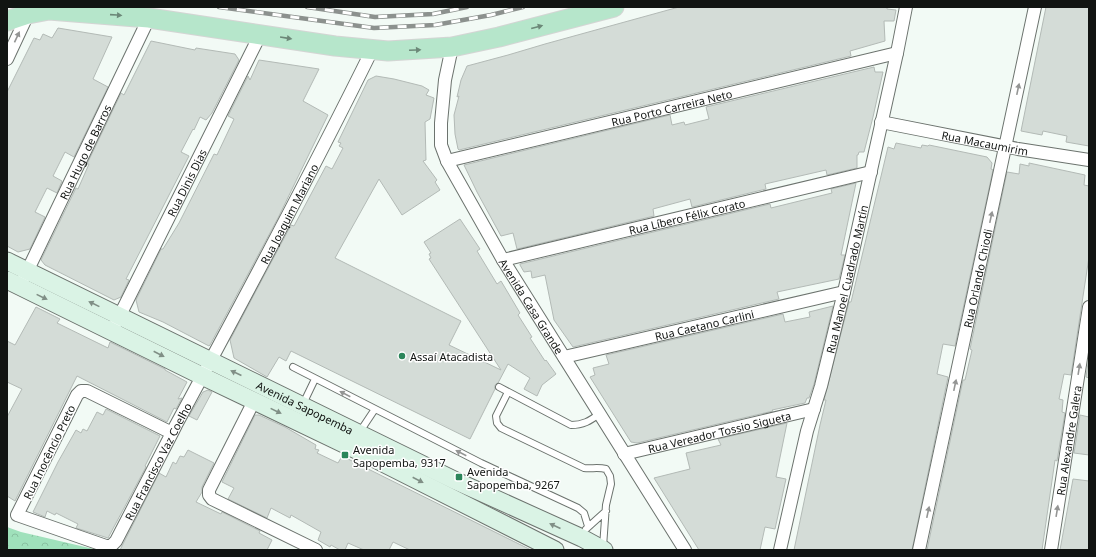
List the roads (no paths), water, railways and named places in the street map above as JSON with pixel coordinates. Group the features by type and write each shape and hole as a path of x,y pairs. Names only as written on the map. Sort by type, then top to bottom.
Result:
{"main road":[{"path":"7,21 28,14 49,10 149,18 335,46 388,51 452,48 499,38 614,7"},
{"name":"Avenida Sapopemba","path":"7,261 28,271 202,376 364,454 555,550"},
{"name":"Avenida Sapopemba","path":"13,283 211,361 456,481 585,532 604,550"},
{"path":"488,516 568,543 574,543 585,532"}],"street":[{"name":"Rua Manoel Cuadrado Martín","path":"780,550 807,431 821,386 844,292 906,7"},
{"name":"Rua Orlando Chiodi","path":"919,550 1035,7"},
{"path":"7,59 28,14"},
{"name":"Rua Hugo de Barros","path":"13,283 28,271 149,18"},
{"name":"Rua Dinis Dias","path":"116,323 260,34"},
{"name":"Avenida Casa Grande","path":"452,48 445,80 441,123 441,145 447,161 503,260 683,549"},
{"name":"Rua Joaquim Mariano","path":"202,376 281,229 372,50"},
{"name":"Rua Porto Carreira Neto","path":"447,161 897,53"},
{"name":"Rua Macaumirim","path":"882,122 1006,147 1089,160"},
{"name":"Rua Líbero Félix Corato","path":"503,260 871,172"},
{"name":"Rua Caetano Carlini","path":"564,357 844,292"},
{"name":"Rua Alexandre Galera","path":"1051,550 1089,307"},
{"name":"Rua Francisco Vaz Coelho","path":"111,546 116,541 202,376"},
{"name":"Rua Inocêncio Preto","path":"111,546 106,546 17,515 77,395 82,391 87,391 172,433"},
{"path":"254,401 209,490 209,495 212,499 316,550"},
{"name":"Rua Vereador Tossio Sigueta","path":"624,454 814,409"}],"lane":[{"path":"293,367 480,463 578,508 584,513 585,532"},
{"path":"302,405 315,379"},
{"path":"499,387 571,425 580,425 588,422 599,414"},
{"path":"508,392 496,416 497,422 501,428 584,468 592,469 600,467 606,469 610,476 611,484 606,511 604,550"},
{"path":"359,433 375,409"},
{"path":"585,532 606,511"}],"railway":[{"path":"219,7 374,28 435,25 491,15 523,7"},
{"path":"307,7 375,17 433,14 467,7"}],"place":[{"name":"Assaí Atacadista","path":"402,356"},
{"name":"Avenida Sapopemba, 9317","path":"345,455"},
{"name":"Avenida Sapopemba, 9267","path":"459,477"}]}
